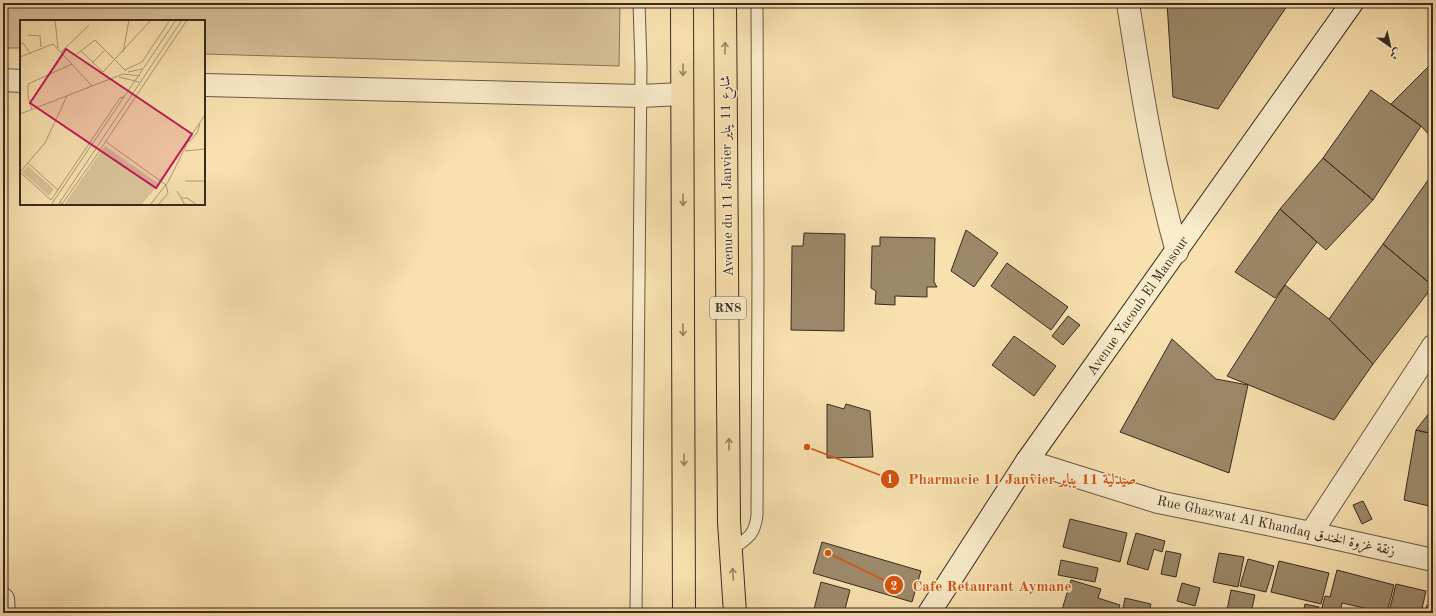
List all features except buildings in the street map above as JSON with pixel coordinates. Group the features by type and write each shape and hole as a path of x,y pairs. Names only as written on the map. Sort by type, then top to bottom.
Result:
{"main road":[{"path":"682,3 684,613"},
{"name":"Avenue du 11 Janvier شارع 11 يناير","path":"725,3 729,506 735,613"}],"street":[{"path":"1128,3 1142,96 1163,203 1176,252"},
{"name":"Avenue Yacoub El Mansour","path":"929,613 1027,462 1352,3"},
{"path":"3,80 20,81"},
{"path":"205,85 641,96 682,94"},
{"path":"1311,533 1433,346"},
{"name":"Rue Ghazwat Al Khandaq زنقة غزوة الخندق","path":"1027,462 1158,502 1311,533 1433,560"},
{"path":"3,599 4,613"}],"lane":[{"path":"636,613 641,96 639,3"},
{"path":"731,550 749,537 753,532 756,525 757,515 757,3"}],"shaded area":[{"path":"3,3 620,3 619,66 205,54 205,20 20,20 20,48 3,48"}],"place":[{"name":"Pharmacie 11 Janvier صيدلية 11 يناير","path":"807,447"},
{"name":"Cafe Retaurant Aymane","path":"828,553"}]}
